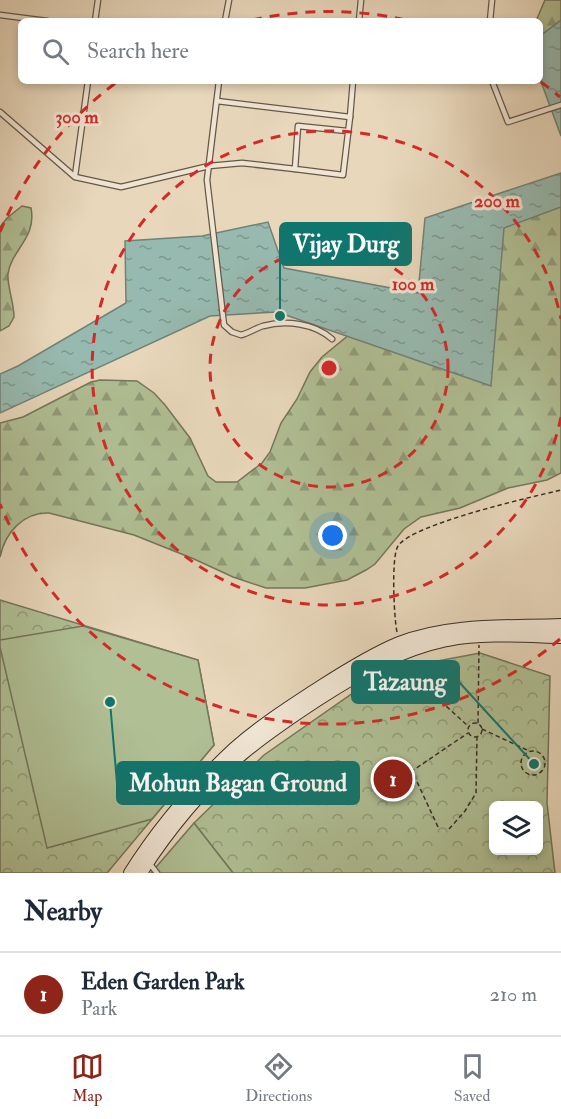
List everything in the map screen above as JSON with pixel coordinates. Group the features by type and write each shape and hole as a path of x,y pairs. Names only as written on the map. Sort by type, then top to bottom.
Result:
{"main road":[{"path":"130,873 142,853 189,794 237,747 282,712 348,669 399,643 449,630 561,625"},
{"path":"141,873 189,809 240,756 288,719 352,677 393,657 447,640 479,636 561,637"}],"lane":[{"path":"95,18 98,0"},
{"path":"226,18 229,0"},
{"path":"359,18 361,0"},
{"path":"490,18 492,0"},
{"path":"0,15 24,18"},
{"path":"75,177 88,84"},
{"path":"219,84 207,180 224,325 232,332 241,335 261,326 288,322 323,331 332,339"},
{"path":"0,112 75,177 122,187 209,166 242,163 343,175 353,84"},
{"path":"493,84 508,122 561,105"},
{"path":"217,101 350,117"},
{"path":"295,170 298,126 347,131"},
{"path":"148,862 157,873"}],"path":[{"path":"395,612 393,557 398,545 409,537 481,510 561,490"},
{"path":"479,636 478,723 482,729 529,751 541,753 545,760 544,768 536,775 526,773 522,767 523,756 529,751"},
{"path":"393,657 468,726 468,733"},
{"path":"468,726 478,723"},
{"path":"468,733 471,736 477,736 482,729"},
{"path":"438,827 412,771 468,733"},
{"path":"449,830 476,793 477,736"}],"green space":[{"path":"545,0 561,0 561,69 543,77 543,18 537,18"},
{"path":"561,193 561,473 547,480 508,488 460,508 421,517 404,529 375,564 366,570 347,580 305,588 266,588 233,577 134,535 49,513 23,520 6,540 0,557 0,423 23,417 91,382 100,380 137,381 154,393 190,438 208,476 216,482 237,482 262,463 270,452 281,423 297,399 310,372 322,357 361,325 411,316 435,267"},
{"path":"22,206 31,208 32,218 27,236 8,274 14,317 9,326 0,331 0,227"},
{"path":"0,600 198,660 214,745 107,873 0,873"},
{"path":"83,626 198,660 214,745 152,819 47,848 0,640"},
{"path":"480,653 550,676 547,803 555,873 233,873 194,823 264,755 353,693 427,663"},
{"path":"194,823 233,873 151,873"}],"water":[{"path":"561,20 561,136 542,84 543,34"},
{"path":"561,173 561,207 504,228 491,386 277,312 210,316 0,413 0,374 18,366 126,303 125,241 202,236 268,222 284,268 418,293 425,218"}],"place":[{"name":"Vijay Durg","path":"280,316"},
{"name":"Mohun Bagan Ground","path":"110,702"},
{"name":"Tazaung","path":"534,764"},
{"name":"Eden Garden Park","path":"393,779"}]}
